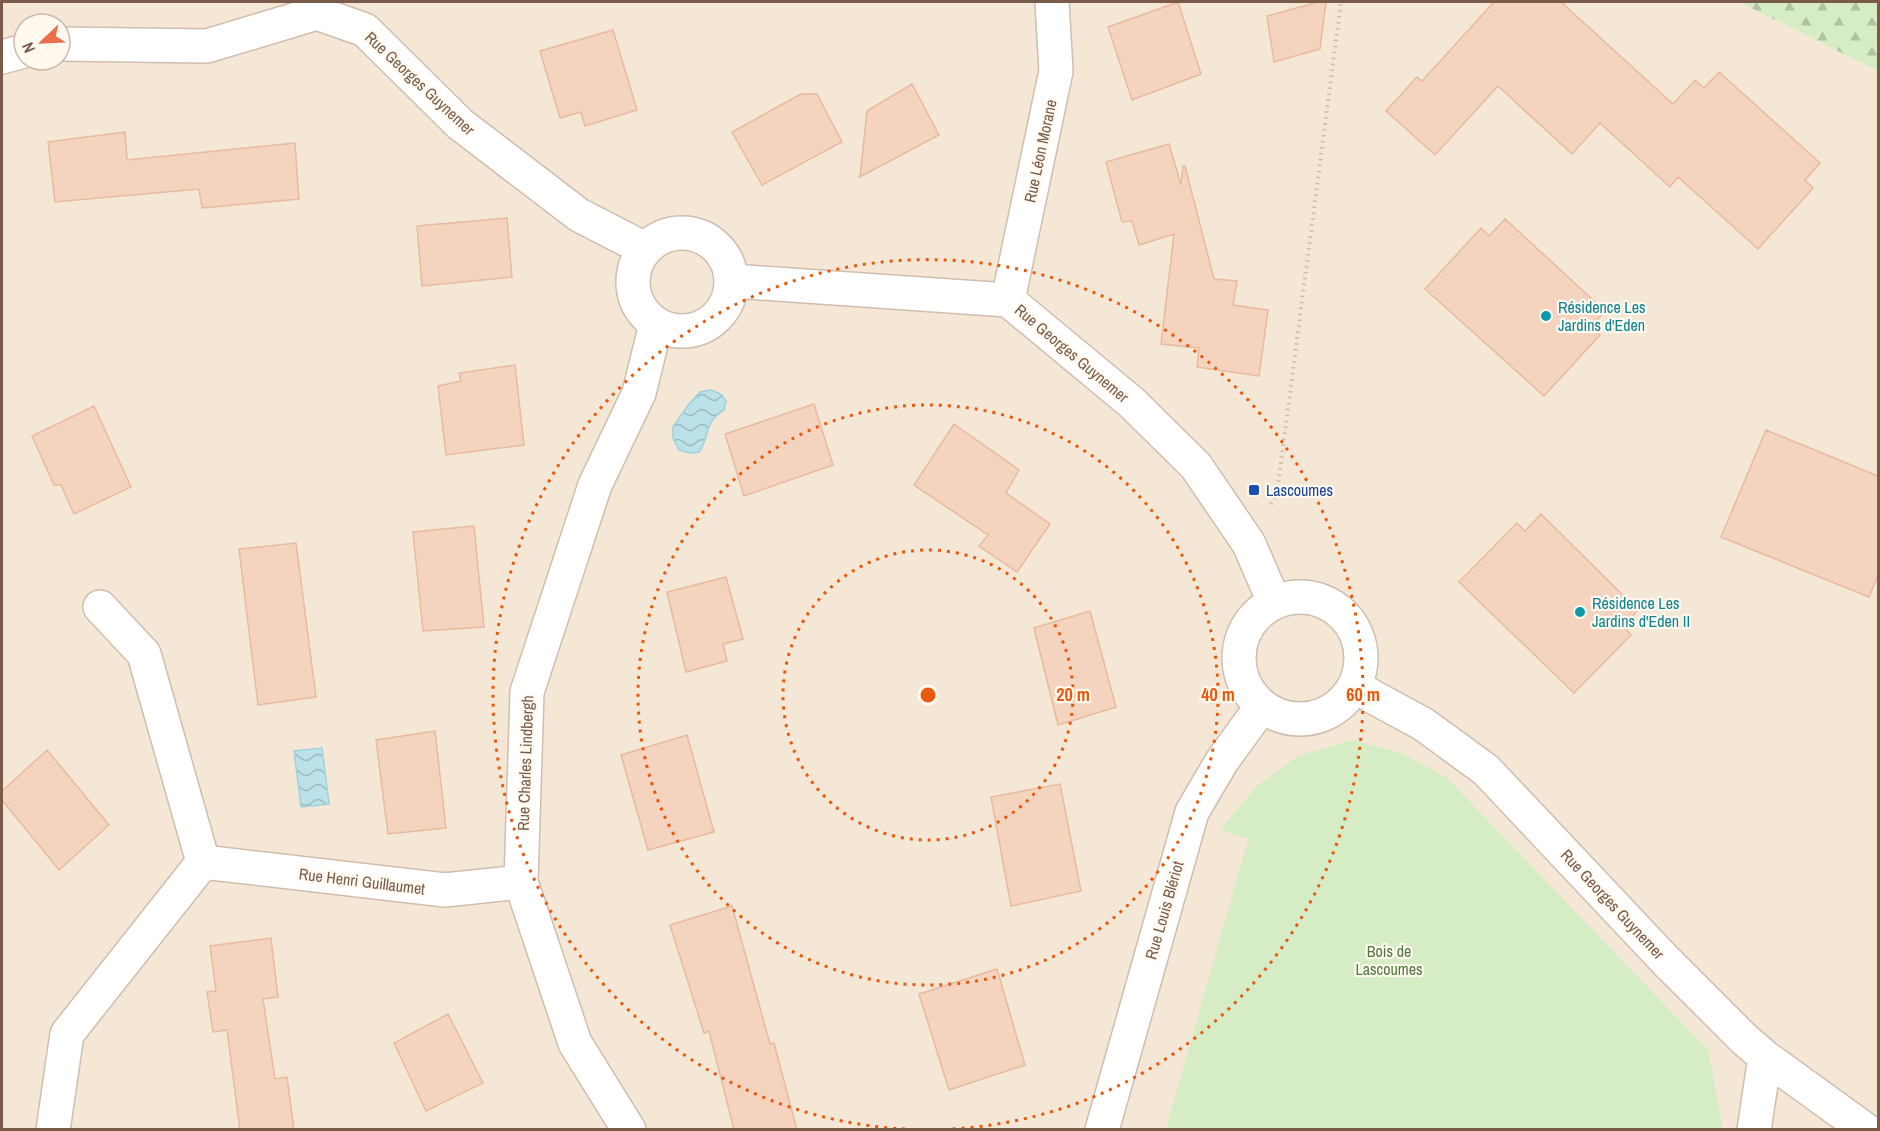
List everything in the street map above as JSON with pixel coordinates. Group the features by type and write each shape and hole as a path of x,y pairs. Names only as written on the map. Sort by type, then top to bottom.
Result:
{"street":[{"name":"Rue Léon Morane","path":"1008,300 1056,71 1052,2"},
{"name":"Rue Georges Guynemer","path":"72,44 207,46 316,8 365,30 460,124 579,215 645,249"},
{"path":"675,233 691,233 707,239 720,250 728,264 732,281 729,298 720,314 707,325 690,331 673,330 657,324 644,312 636,297 633,280 636,264 645,249 659,238 675,233"},
{"name":"Rue Georges Guynemer","path":"732,281 1008,300 1131,402 1196,466 1249,544 1274,602"},
{"name":"Rue Charles Lindbergh","path":"629,1130 575,1042 521,882 527,692 595,485 639,393 657,324"},
{"path":"1295,596 1317,598 1336,607 1351,623 1360,643 1362,664 1356,686 1343,703 1324,715 1303,720 1282,717 1262,706 1248,691 1240,672 1239,651 1245,630 1257,614 1274,602 1295,596"},
{"path":"52,1130 67,1034 203,862 144,654 100,607"},
{"name":"Rue Georges Guynemer","path":"1356,686 1373,698 1423,724 1486,770 1666,962 1744,1039 1765,1057 1866,1130"},
{"name":"Rue Louis Blériot","path":"1102,1130 1192,812 1222,761 1262,706"},
{"name":"Rue Henri Guillaumet","path":"203,862 445,890 521,882"},
{"path":"1754,1130 1765,1057"}],"path":[{"path":"1249,544 1277,494 1341,2"}],"shaded area":[{"path":"2,2 1739,2 1878,71 1878,1129 2,1130"}],"green space":[{"path":"1739,2 1878,2 1878,71"},
{"name":"Bois de Lascoumes","path":"1352,740 1401,753 1446,777 1708,1050 1723,1129 1166,1129 1248,839 1220,830 1257,786 1298,756"}],"water":[{"path":"711,390 721,394 726,401 724,410 710,425 699,452 690,453 679,450 673,438 673,427 700,392"},
{"path":"322,748 329,804 301,807 294,751"}],"building":[{"path":"1178,2 1201,74 1132,100 1108,27"},
{"path":"1318,2 1326,2 1320,49 1274,62 1267,16"},
{"path":"1494,2 1561,2 1673,104 1695,80 1704,88 1719,72 1820,163 1805,180 1813,188 1758,249 1678,177 1670,187 1600,123 1572,154 1498,86 1435,155 1386,111 1417,77 1422,81"},
{"path":"613,30 637,110 585,126 581,112 560,118 540,51"},
{"path":"912,84 939,135 860,177 867,111"},
{"path":"801,94 817,94 842,142 762,185 732,132"},
{"path":"125,132 127,160 295,143 299,199 202,208 199,189 55,202 48,142"},
{"path":"1169,144 1181,185 1183,166 1185,166 1214,279 1237,281 1233,305 1268,310 1259,376 1197,367 1199,348 1161,344 1174,234 1139,245 1132,221 1122,222 1106,162"},
{"path":"507,218 512,277 422,286 417,226"},
{"name":"Résidence Les Jardins d'Eden","path":"1505,219 1605,311 1591,327 1600,335 1544,396 1425,289 1481,228 1489,236"},
{"path":"515,365 524,445 446,455 438,386 461,381 459,373"},
{"path":"814,404 833,465 744,496 725,434"},
{"path":"94,406 131,487 74,514 61,485 54,485 32,436"},
{"path":"954,424 1019,470 1006,493 1050,524 1017,572 979,546 988,535 914,485"},
{"path":"1766,430 1878,476 1878,575 1869,597 1721,537"},
{"name":"Résidence Les Jardins d'Eden II","path":"1541,514 1638,610 1623,626 1631,635 1574,693 1459,582 1517,523 1525,531"},
{"path":"474,526 484,627 423,631 413,532"},
{"path":"296,543 316,697 258,705 239,549"},
{"path":"726,577 743,639 723,644 727,661 686,672 667,592"},
{"path":"1090,611 1116,707 1058,725 1034,628"},
{"path":"435,731 446,828 388,834 376,740"},
{"path":"687,735 714,832 648,850 621,755"},
{"path":"47,750 109,825 59,870 2,800 2,791"},
{"path":"1060,784 1081,891 1011,906 991,797"},
{"path":"732,906 770,1044 774,1043 797,1130 734,1130 709,1031 704,1033 670,925"},
{"path":"271,938 278,997 263,999 275,1079 287,1077 294,1130 240,1130 227,1030 213,1032 207,992 216,991 210,946"},
{"path":"997,969 1025,1065 949,1090 919,994"},
{"path":"448,1014 483,1083 426,1111 394,1043"}],"place":[{"name":"Résidence Les Jardins d'Eden","path":"1546,316"},
{"name":"Lascoumes","path":"1254,490"},
{"name":"Résidence Les Jardins d'Eden II","path":"1580,612"}]}
